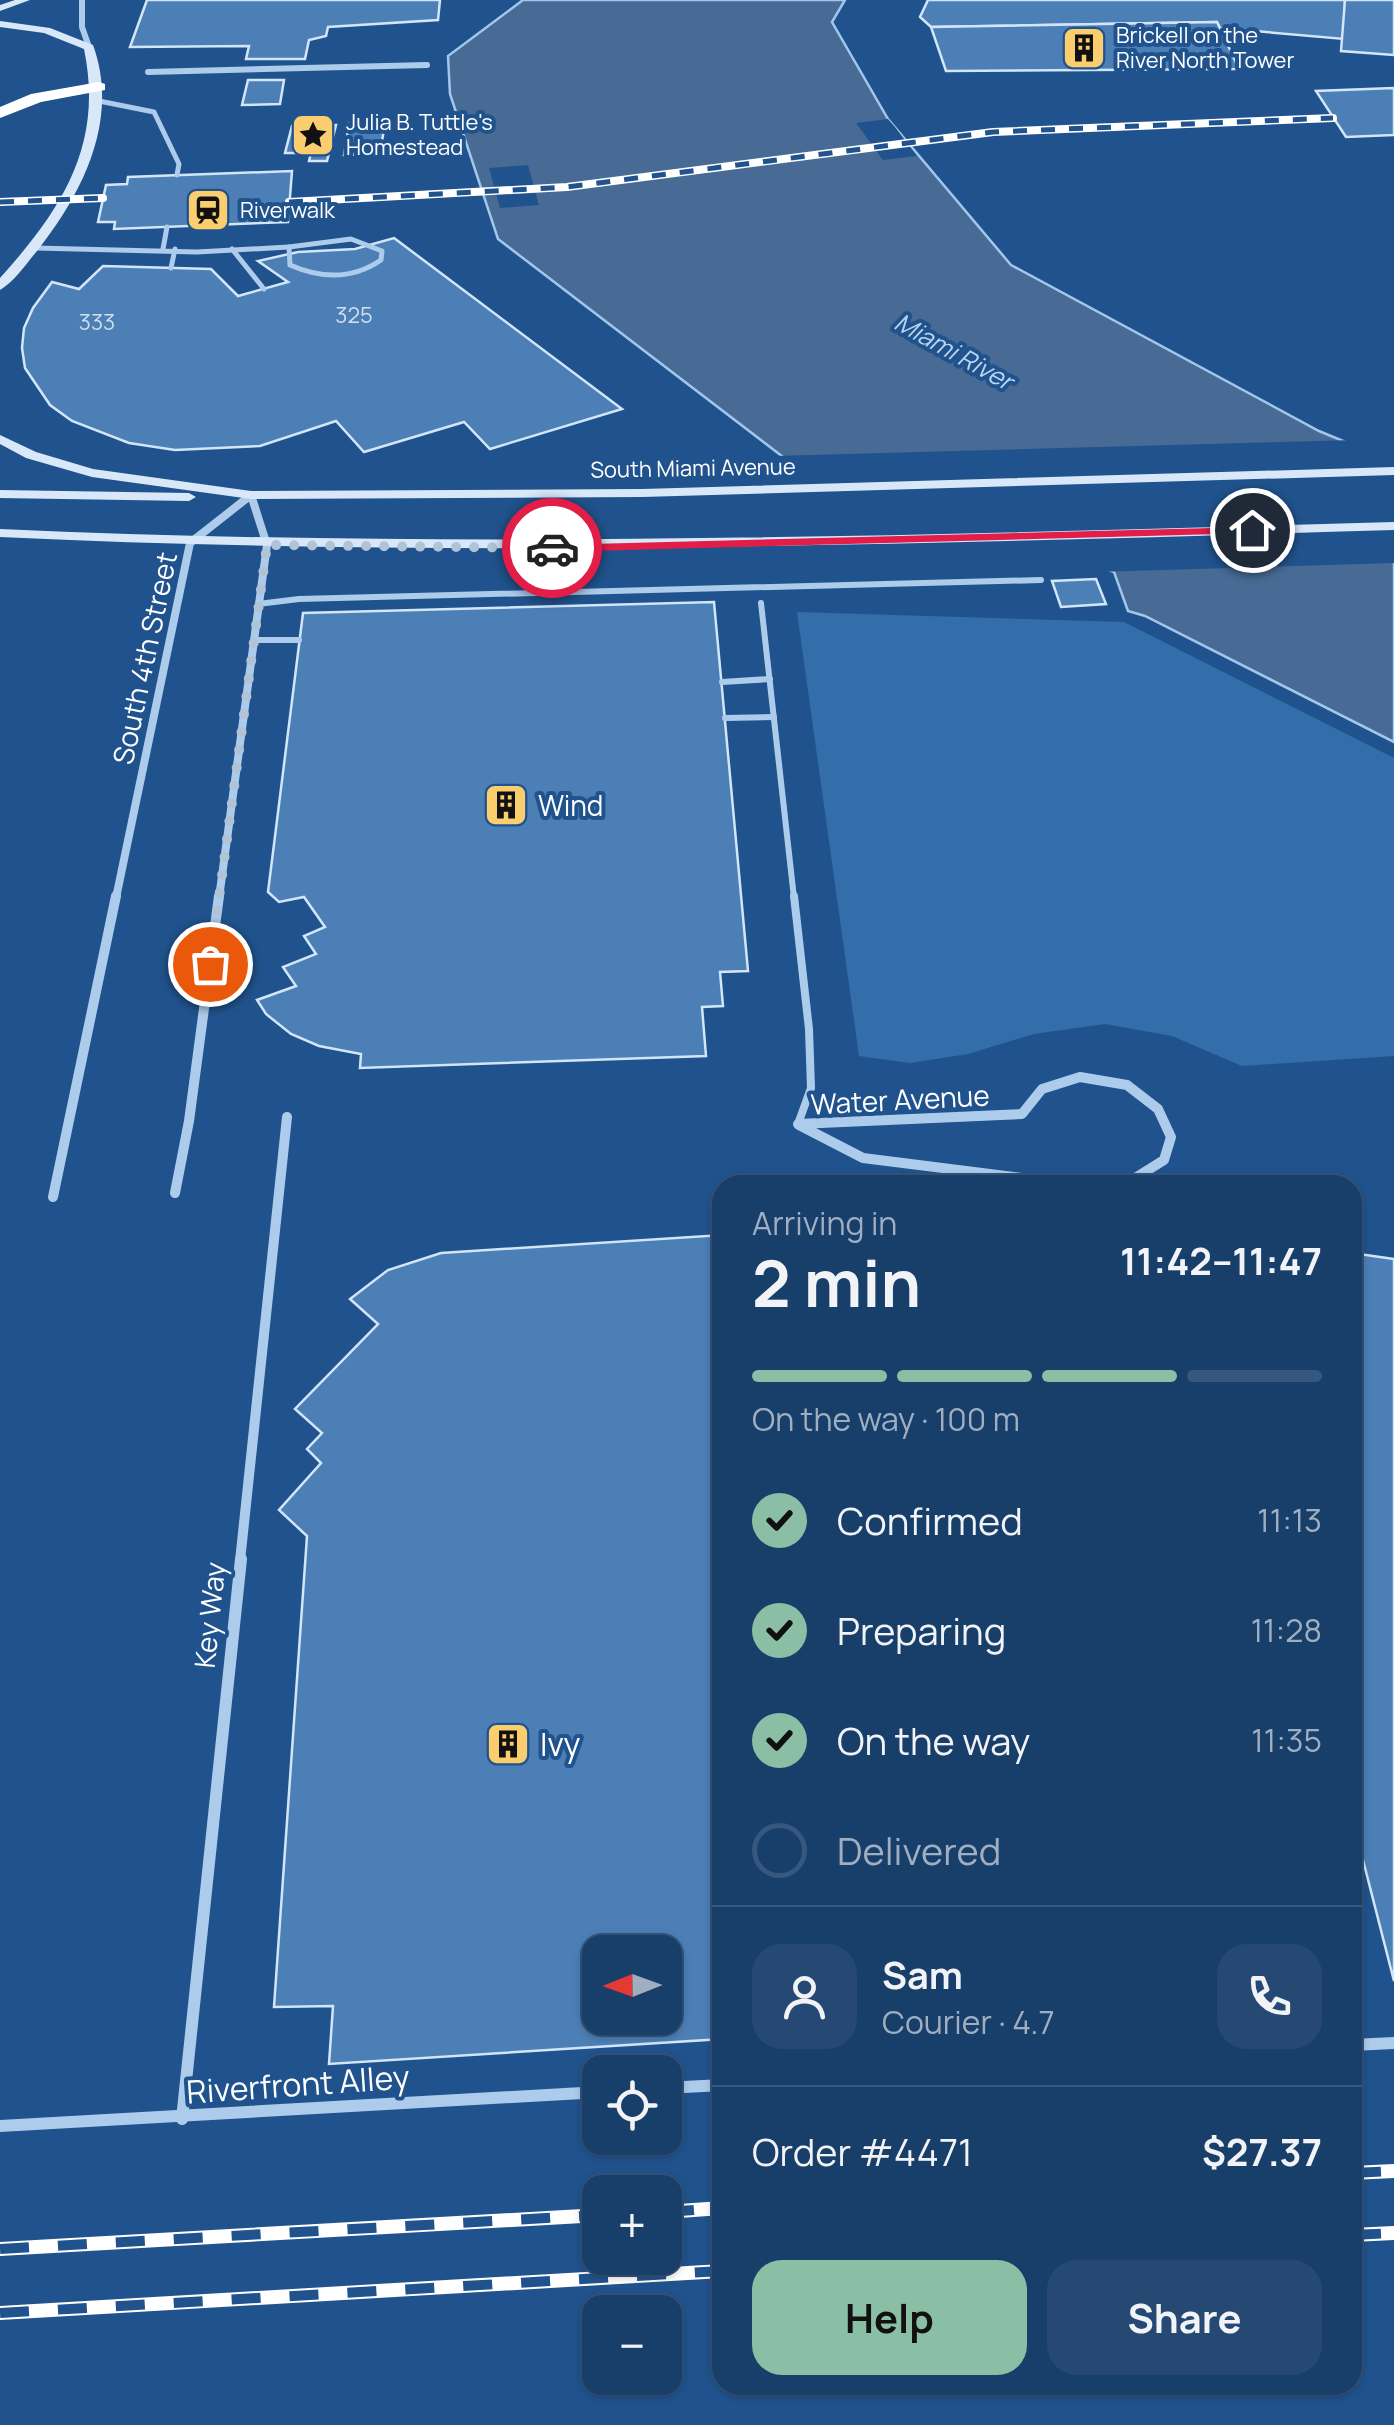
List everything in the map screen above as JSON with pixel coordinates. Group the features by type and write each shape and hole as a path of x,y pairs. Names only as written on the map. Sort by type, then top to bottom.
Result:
{"highway":[{"path":"0,113 38,98 99,94"}],"main road":[{"path":"0,8 25,0"},
{"path":"0,24 46,30 89,47 99,94 96,129 79,178 35,248 0,286"},
{"name":"South Miami Avenue","path":"0,439 30,455 92,473 251,495 642,493 1394,471"},
{"path":"0,494 141,499 251,495"},
{"path":"0,532 267,545 645,547 1394,526"}],"street":[{"path":"82,0 82,27 89,47"},
{"path":"148,72 427,65"},
{"path":"176,1193 267,545 251,495"},
{"name":"South 4th Street","path":"53,1197 190,543 251,495"},
{"name":"Water Avenue","path":"798,1124 1022,1114 1042,1089 1080,1077 1127,1085 1158,1109 1171,1137 1164,1160 1142,1175"},
{"name":"Key Way","path":"182,2118 287,1117"},
{"name":"Water Avenue","path":"798,1124 862,1158 997,1175"},
{"path":"1362,2045 1394,2043"},
{"path":"682,2087 712,2086"},
{"name":"Riverfront Alley","path":"0,2126 582,2093"}],"lane":[{"path":"99,94 154,112 179,164 177,175"},
{"path":"163,249 167,227"},
{"path":"35,248 290,247 350,237 374,244 382,251 381,260 371,268 317,276 290,266 290,247"},
{"path":"170,268 175,249"},
{"path":"232,249 264,288"},
{"path":"258,604 299,599 1041,580"},
{"path":"761,603 810,1029 810,1088 798,1124"},
{"path":"254,640 300,640"},
{"path":"722,682 770,680"},
{"path":"725,718 774,718"}],"shaded area":[{"path":"797,612 1124,622 1394,758 1394,1056 1242,1066 1172,1036 1105,1024 1034,1034 968,1054 910,1063 859,1056"}],"water":[{"name":"Miami River","path":"523,0 845,0 832,22 888,119 1011,265 1319,431 1394,462 1394,742 1145,616 1128,611 1114,572 943,511 791,463 498,239 450,94 448,56"}],"pier":[{"path":"888,119 917,156 883,160 856,123"},
{"path":"528,165 539,205 500,208 489,168"},
{"path":"1355,440 1394,456 1394,563 1097,572 941,515 790,468 774,456"}],"building":[{"path":"147,0 440,0 438,20 328,27 326,36 309,40 305,59 246,59 249,46 130,47"},
{"path":"928,0 1345,0 1344,39 1220,28 1217,22 931,27 920,17"},
{"path":"1345,0 1394,0 1394,55 1341,51"},
{"name":"Brickell on the River North Tower","path":"1217,22 1239,69 946,71 931,27"},
{"path":"248,80 284,80 280,104 242,105"},
{"path":"1394,88 1394,135 1346,137 1316,91"},
{"path":"349,123 385,123 380,154 344,155"},
{"path":"336,125 327,161 309,161 311,153 285,153 292,126"},
{"path":"292,171 288,222 114,229 115,222 98,222 106,185 127,184 128,177"},
{"path":"394,238 622,409 490,449 464,422 364,452 336,421 260,446 175,450 129,443 72,421 50,405 25,368 24,328 52,282 79,289 103,266 211,269 238,296 288,282 258,261 298,252 355,249"},
{"path":"1096,579 1106,604 1061,607 1052,581"},
{"name":"Wind","path":"714,602 748,971 720,972 723,1006 702,1007 706,1056 360,1068 361,1054 319,1046 291,1034 266,1014 257,1000 296,986 283,967 316,954 304,936 325,927 304,897 279,902 268,892 303,613"},
{"name":"Ivy","path":"712,1236 712,2040 329,2064 333,2006 274,2007 307,1536 279,1510 321,1463 307,1449 322,1433 295,1409 378,1324 350,1299 388,1270 441,1253"},
{"path":"1362,1254 1394,1259 1394,1981 1362,1856"}],"railway":[{"path":"289,202 567,187 993,132 1333,118"},
{"path":"0,202 103,198"},
{"path":"1362,2173 1394,2171"},
{"path":"682,2211 712,2209"},
{"path":"0,2249 582,2216"},
{"path":"1362,2235 1394,2233"},
{"path":"0,2313 712,2272"}],"way so far":[{"path":"210,964 267,545 552,548"}],"place":[{"name":"Brickell on the River North Tower","path":"1084,48"},
{"name":"Julia B. Tuttle's Homestead","path":"313,135"},
{"name":"Riverwalk","path":"208,210"},
{"name":"Wind","path":"506,805"},
{"name":"Ivy","path":"508,1744"}],"route":[{"path":"552,548 1252,530"}]}
